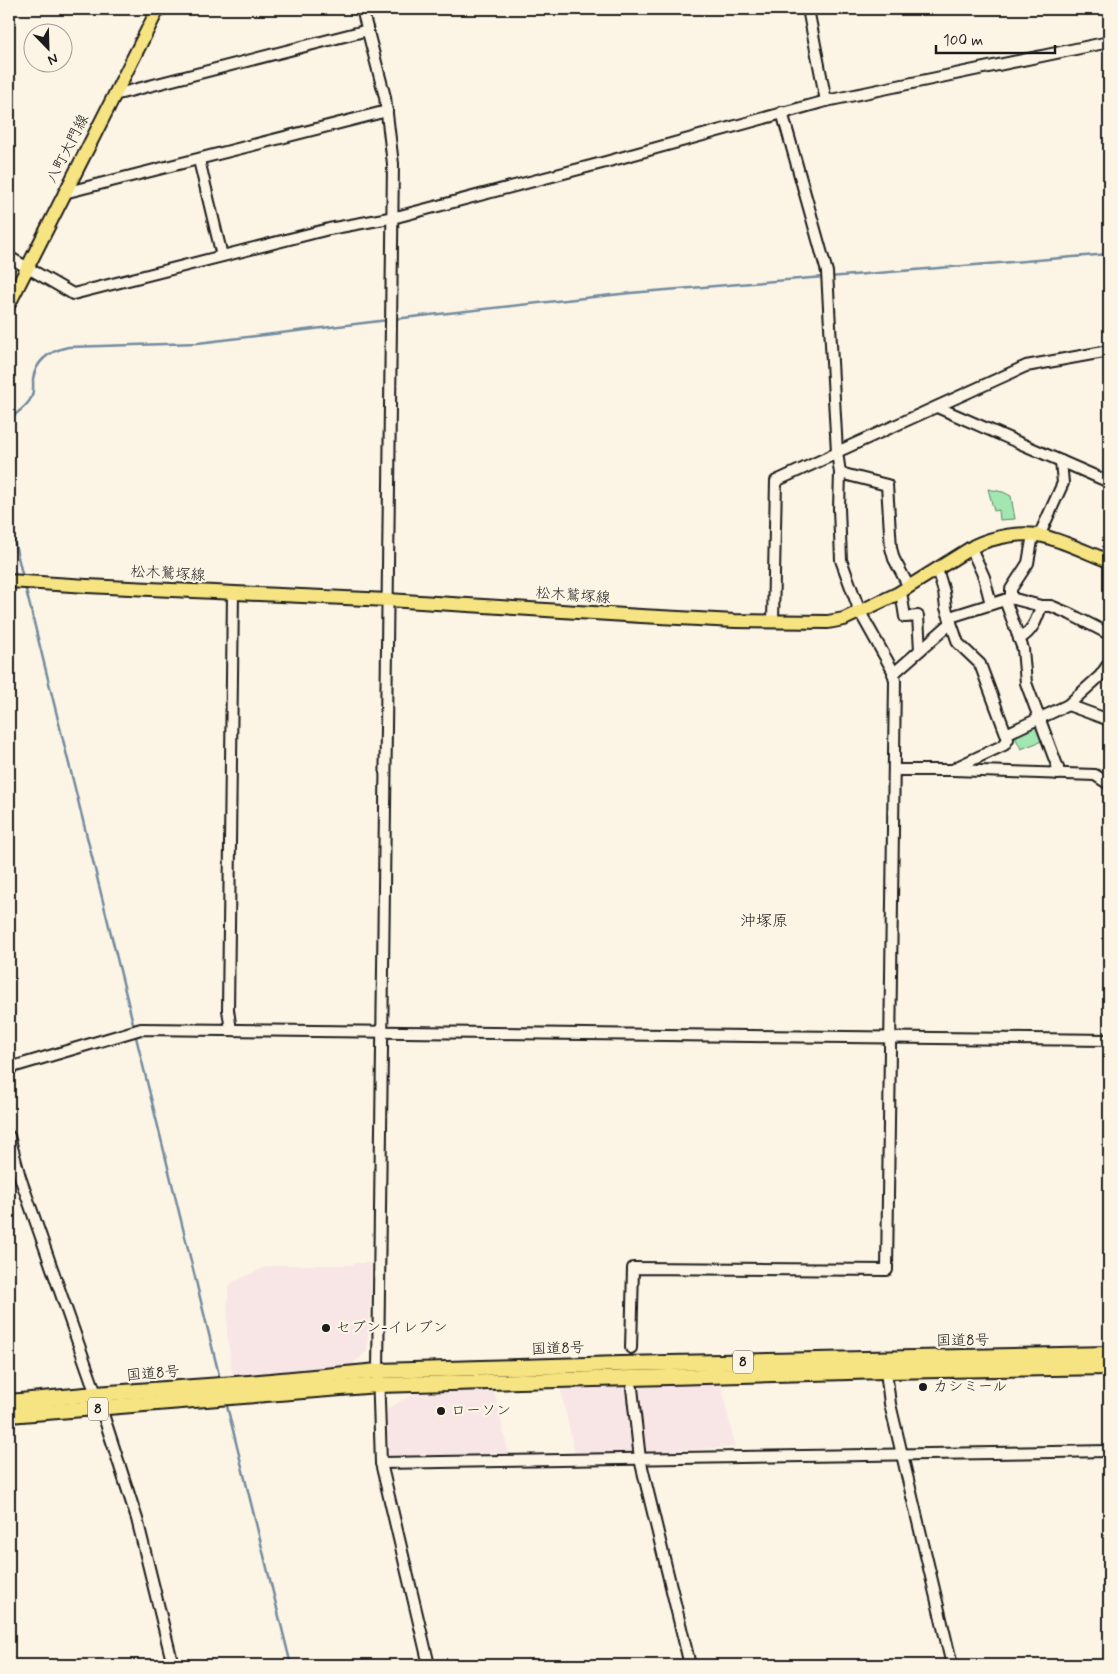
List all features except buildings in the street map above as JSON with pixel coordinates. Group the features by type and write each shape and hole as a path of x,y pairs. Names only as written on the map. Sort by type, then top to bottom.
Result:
{"highway":[{"name":"国道8号","path":"9,1401 96,1394 186,1394 378,1378 621,1364 1109,1354"},
{"name":"国道8号","path":"378,1378 1109,1368"},
{"name":"国道8号","path":"9,1417 52,1411 101,1408 186,1394"}],"main road":[{"name":"八町大門線","path":"9,304 158,9"},
{"name":"松木鷲塚線","path":"9,581 388,600 641,616 828,622 844,619 905,590 971,548 988,540 1003,536 1036,535 1109,561"}],"street":[{"path":"362,9 387,111 392,149 393,218 378,1378 381,1463 429,1665"},
{"path":"808,9 826,101"},
{"path":"114,95 368,30"},
{"path":"9,257 73,294 329,229 393,218 826,101 1109,42"},
{"path":"64,193 387,111"},
{"path":"631,1348 633,1268 887,1270 896,681 860,612 841,560 840,473 837,452 827,272 782,112"},
{"path":"199,160 222,256"},
{"path":"773,621 776,480 1026,366 1109,351"},
{"path":"938,407 1109,482"},
{"path":"1058,774 1058,768 1026,684 1022,649 1008,599 1011,589 1028,563 1036,535 1062,482 1061,460"},
{"path":"840,473 887,485 891,548 905,590 905,617 918,616 920,650"},
{"path":"971,548 984,577 991,604"},
{"path":"937,569 944,592 946,608 958,643 980,664 1008,739 1004,746 953,770"},
{"path":"231,1030 228,1010 233,593"},
{"path":"893,674 951,620 1008,599 1041,606 1051,606 1109,634"},
{"path":"1019,639 1026,635 1036,621 1041,606"},
{"path":"1006,734 1068,705 1100,676 1109,663"},
{"path":"1068,705 1109,720"},
{"path":"894,770 1095,775 1109,784"},
{"path":"9,1068 141,1029 1109,1040"},
{"path":"9,1136 20,1177 96,1394"},
{"path":"886,1371 890,1404 952,1665"},
{"path":"632,1388 640,1459 690,1665"},
{"path":"101,1408 137,1518 173,1665"},
{"path":"381,1463 1109,1451"}],"shaded area":[{"path":"353,1263 371,1263 371,1292 367,1351 351,1366 234,1376 232,1374 227,1332 228,1287 233,1282 265,1267 283,1265 353,1265"},
{"path":"721,1384 735,1447 680,1450 679,1454 644,1456 634,1385"},
{"path":"628,1386 637,1455 602,1457 597,1453 575,1454 560,1388"},
{"path":"494,1390 509,1455 389,1458 387,1410 400,1401 415,1394"}],"green space":[{"path":"988,489 1011,496 1015,519 1000,520 999,510 994,511"},
{"path":"1036,723 1042,741 1021,749 1014,735"}],"waterway":[{"path":"829,277 1109,254"},
{"path":"394,319 630,293 824,277"},
{"path":"9,420 31,398 35,372 45,357 55,351 68,347 198,343 388,320"},
{"path":"9,519 23,578"},
{"path":"25,586 134,1027"},
{"path":"135,1033 220,1379"},
{"path":"226,1402 291,1665"}],"place":[{"name":"セブン-イレブン","path":"326,1328"},
{"name":"カシミール","path":"923,1387"},
{"name":"ローソン","path":"441,1411"}],"district":[{"name":"沖塚原","path":"764,921"}]}
